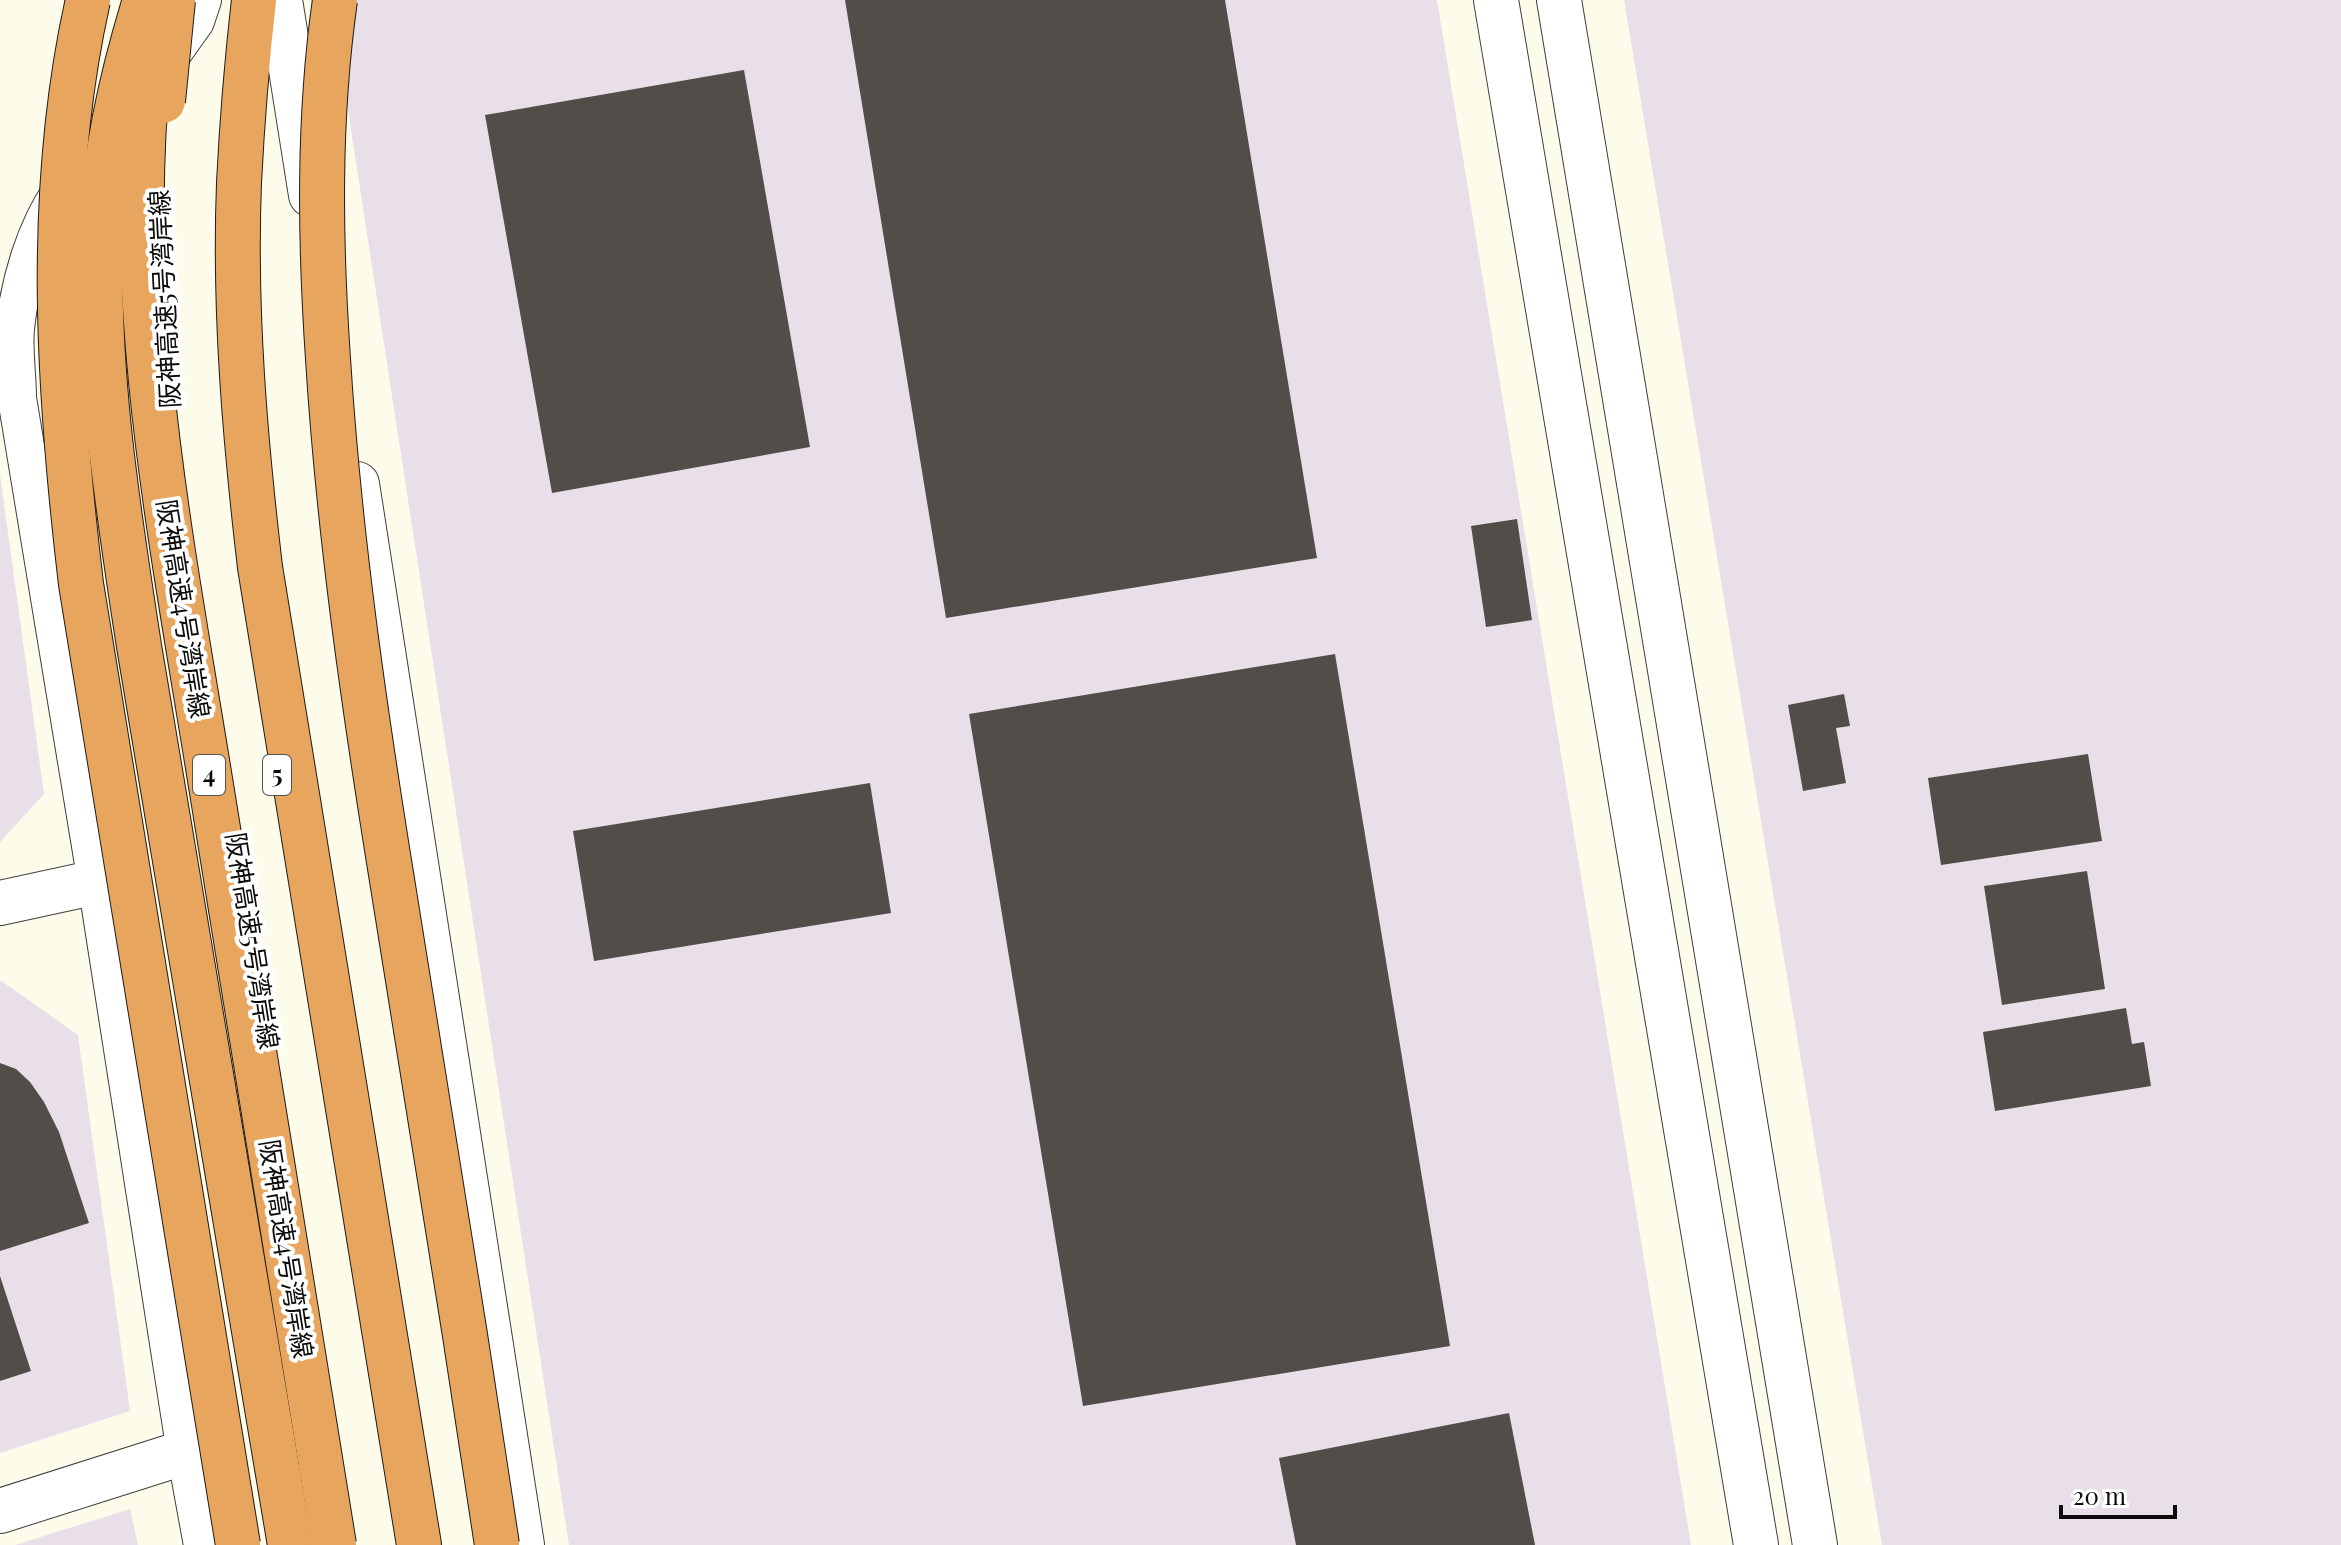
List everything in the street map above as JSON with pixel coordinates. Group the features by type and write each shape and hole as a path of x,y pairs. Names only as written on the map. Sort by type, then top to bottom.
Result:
{"highway":[{"path":"88,0 66,135 60,246 61,364 68,472 81,584 238,1545"},
{"path":"145,0 108,154 102,214 100,292 105,388 119,513 141,661 290,1545"},
{"name":"阪神高速4号湾岸線","path":"157,0 147,87 144,251 164,498 334,1545"},
{"name":"阪神高速5号湾岸線","path":"173,0 164,73 158,177 160,279 178,480 350,1545"},
{"name":"阪神高速5号湾岸線","path":"237,0 223,183 222,289 226,390 244,566 402,1545"},
{"path":"254,0 244,91 239,186 238,288 249,476 263,583 419,1545"},
{"path":"335,0 324,126 322,266 345,567 497,1545"},
{"path":"222,289 307,701 449,1545"}],"street":[{"path":"202,0 195,21 176,51 80,162 48,210 29,259 15,329 20,413 203,1545"},
{"path":"280,0 522,1545"},
{"path":"1496,0 1756,1545"},
{"path":"1559,0 1815,1545"},
{"path":"0,903 97,882"},
{"path":"0,1511 186,1452"}],"shaded area":[{"path":"331,0 1437,0 1691,1545 569,1545"},
{"path":"1624,0 2341,0 2341,1545 1882,1545"},
{"path":"0,475 44,794 0,842"},
{"path":"0,980 78,1035 130,1411 0,1453"},
{"path":"130,1509 138,1545 15,1545"}],"building":[{"path":"845,0 1225,0 1317,558 946,618"},
{"path":"744,70 810,447 552,493 485,115"},
{"path":"1517,519 1532,620 1486,627 1471,526"},
{"path":"1335,654 1450,1346 1083,1406 969,714"},
{"path":"1844,694 1850,726 1836,728 1846,783 1803,791 1788,705"},
{"path":"2088,754 2102,841 1941,865 1928,778"},
{"path":"870,783 891,913 594,961 573,831"},
{"path":"2087,871 2105,989 2002,1005 1984,886"},
{"path":"2126,1008 2132,1044 2144,1042 2151,1086 1995,1111 1983,1032"},
{"path":"0,1063 16,1069 44,1102 59,1132 89,1223 0,1251"},
{"path":"0,1276 31,1371 0,1381"},
{"path":"1509,1413 1535,1545 1296,1545 1279,1458"}]}
